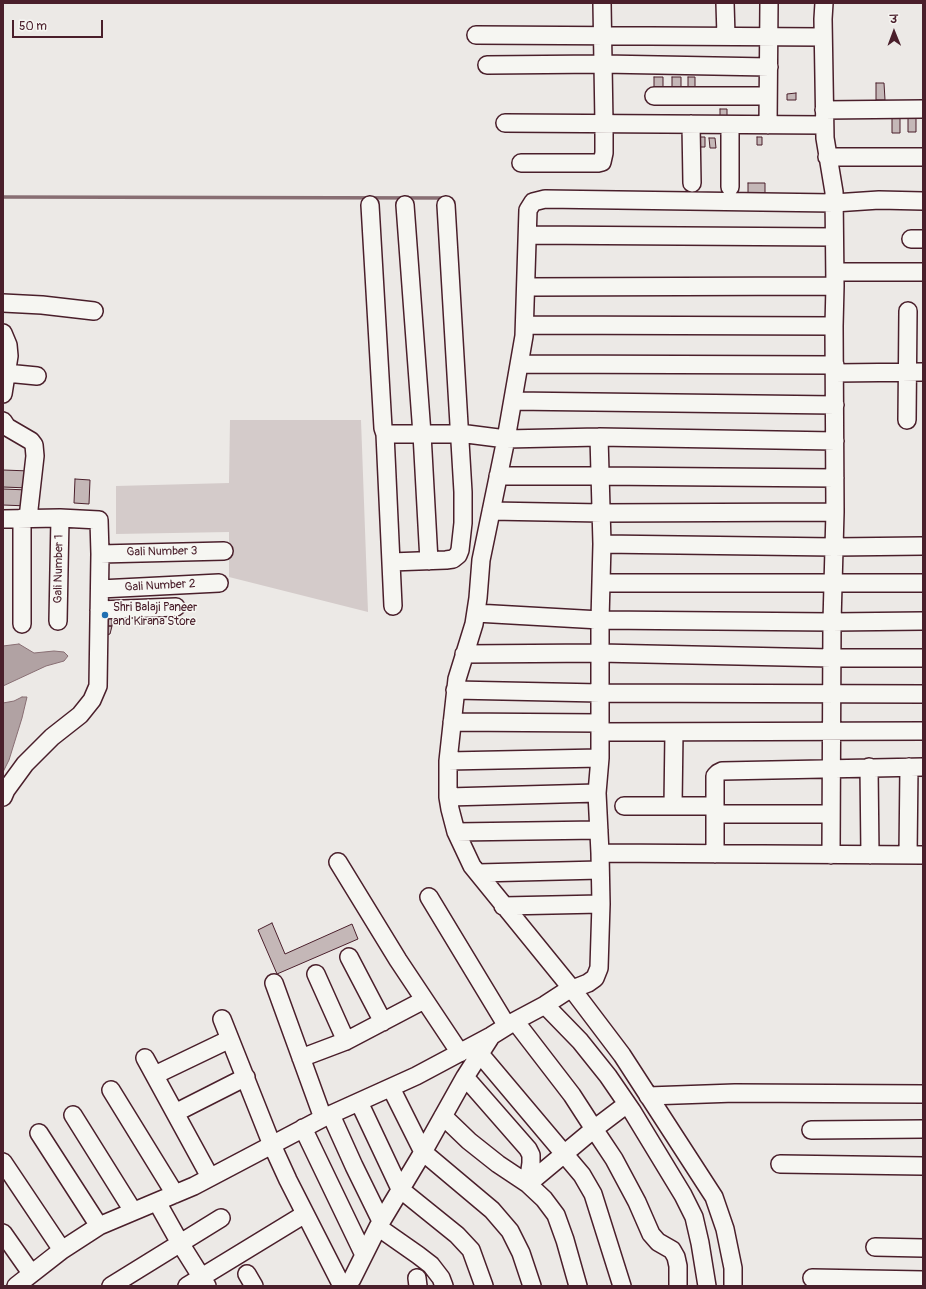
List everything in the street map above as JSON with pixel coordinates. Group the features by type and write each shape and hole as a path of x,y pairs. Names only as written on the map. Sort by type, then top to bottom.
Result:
{"street":[{"path":"522,163 602,162 604,153 604,124 602,3"},
{"path":"725,3 726,36"},
{"path":"768,125 770,37 769,3"},
{"path":"824,3 824,117 827,157 834,198 835,278 835,512 831,658 831,855"},
{"path":"476,35 823,37"},
{"path":"487,65 603,64 769,67"},
{"path":"654,96 768,96"},
{"path":"505,124 768,125 824,117 923,109"},
{"path":"691,124 692,183"},
{"path":"730,125 730,187"},
{"path":"827,157 923,157"},
{"path":"707,1286 694,1217 683,1195 627,1104 608,1076 580,1041 559,996 503,906 472,866 456,832 448,797 448,761 455,690 464,654 474,624 481,560 498,476 502,439 513,401 520,364 525,325 528,210 533,202 545,199 834,198 923,201"},
{"path":"370,205 383,428 385,434 393,606"},
{"path":"405,205 422,434 429,561"},
{"path":"391,562 453,559 458,555 460,550 463,508 446,205"},
{"path":"528,235 834,237"},
{"path":"526,287 835,278 923,272"},
{"path":"3,303 42,305 94,311"},
{"path":"907,420 915,372 908,311"},
{"path":"525,325 834,326"},
{"path":"3,333 9,349 3,394"},
{"path":"520,364 835,369 915,372"},
{"path":"6,373 37,376"},
{"path":"513,401 835,405"},
{"path":"3,421 7,427 31,441 34,445 35,456 25,518 22,624"},
{"path":"385,434 459,434 478,435 502,439 599,437 835,441"},
{"path":"16,1286 62,1250 99,1226 175,1194 327,1116 391,1088 460,1053 559,996 588,983 595,978 599,968 601,904 597,793 600,758 600,620 602,544 599,437"},
{"path":"498,476 835,478"},
{"path":"491,511 835,512"},
{"path":"3,519 60,518 99,520 100,554 98,686 92,700 80,715 52,737 25,764 3,797"},
{"name":"Gali Number 1","path":"58,621 60,518"},
{"path":"602,544 834,547 923,546"},
{"name":"Gali Number 3","path":"100,554 224,551"},
{"name":"Gali Number 2","path":"100,589 220,583"},
{"path":"601,583 923,583"},
{"path":"99,610 176,607"},
{"path":"476,613 600,620 832,622 923,621"},
{"path":"464,654 600,653 831,658 923,658"},
{"path":"455,690 600,693 923,694"},
{"path":"452,722 674,732 923,731"},
{"path":"673,806 674,732"},
{"path":"448,761 600,758"},
{"path":"869,767 870,855"},
{"path":"600,853 715,854 831,855 915,855 916,767 722,771 715,776 715,854"},
{"path":"448,797 597,793"},
{"path":"624,806 673,806 715,810 831,814"},
{"path":"456,832 599,830"},
{"path":"338,862 424,1000 460,1053"},
{"path":"478,873 600,870"},
{"path":"429,897 511,1024 572,1095 614,1159 637,1202 651,1234 658,1242 672,1250 676,1257 678,1266 678,1286"},
{"path":"503,906 601,904"},
{"path":"349,957 383,1022"},
{"path":"316,974 346,1040"},
{"path":"274,983 301,1058 327,1116 354,1166 380,1224 431,1265 441,1278 444,1286"},
{"path":"559,996 622,1055 689,1156 714,1197 726,1229 733,1268 733,1286"},
{"path":"301,1058 346,1040 424,1000"},
{"path":"222,1019 272,1144 305,1214 342,1286"},
{"path":"345,1286 352,1279 400,1189 491,1036"},
{"path":"155,1075 230,1039"},
{"path":"480,1054 582,1175 592,1194 622,1286"},
{"path":"145,1058 210,1177"},
{"path":"175,1113 246,1077"},
{"path":"466,1077 528,1149 531,1155 528,1184"},
{"path":"391,1088 423,1152 492,1210 510,1231 521,1253 532,1286"},
{"path":"111,1090 175,1194"},
{"path":"648,1096 735,1093 923,1094"},
{"path":"359,1102 400,1189 457,1234 471,1250 484,1286"},
{"path":"528,1184 594,1129 627,1104"},
{"path":"73,1115 133,1211"},
{"path":"444,1116 469,1141 498,1164 528,1184 544,1199 556,1215 578,1286"},
{"path":"303,1128 362,1260 364,1286"},
{"path":"811,1130 923,1129"},
{"path":"39,1133 99,1226"},
{"path":"3,1162 62,1250"},
{"path":"780,1164 923,1166"},
{"path":"157,1202 180,1243 198,1283 305,1214"},
{"path":"111,1286 221,1218"},
{"path":"3,1233 31,1273"},
{"path":"875,1247 923,1248"},
{"path":"812,1278 923,1280"}],"shaded area":[{"path":"230,420 361,420 368,612 229,577 229,532 116,534 116,486 229,483"},
{"path":"19,644 34,653 54,651 64,652 68,656 64,661 46,666 3,686 3,646"},
{"path":"22,697 27,697 22,718 9,760 3,772 3,703 14,701"}],"building":[{"path":"654,77 663,77 663,87 654,87"},
{"path":"672,77 681,77 681,88 672,89"},
{"path":"688,77 695,77 695,88 688,88"},
{"path":"876,83 884,83 885,100 876,100"},
{"path":"796,93 796,100 787,100 787,94"},
{"path":"720,109 727,109 727,121 720,122"},
{"path":"908,116 916,116 916,132 908,132"},
{"path":"892,118 900,118 900,133 892,133"},
{"path":"697,137 705,137 705,147 697,147"},
{"path":"757,137 762,137 762,145 757,145"},
{"path":"709,138 715,138 716,148 710,148"},
{"path":"748,183 765,183 765,194 748,194"},
{"path":"3,470 30,471 29,488 3,487"},
{"path":"75,479 90,480 89,504 74,503"},
{"path":"3,489 28,490 28,506 3,505"},
{"path":"103,613 112,613 112,626 103,626"},
{"path":"103,626 112,626 110,634 103,636"},
{"path":"272,923 285,954 352,924 358,939 277,974 258,930"}],"waterway":[{"path":"3,197 445,198"}],"place":[{"name":"Shri Balaji Paneer and Kirana Store","path":"105,615"}]}
